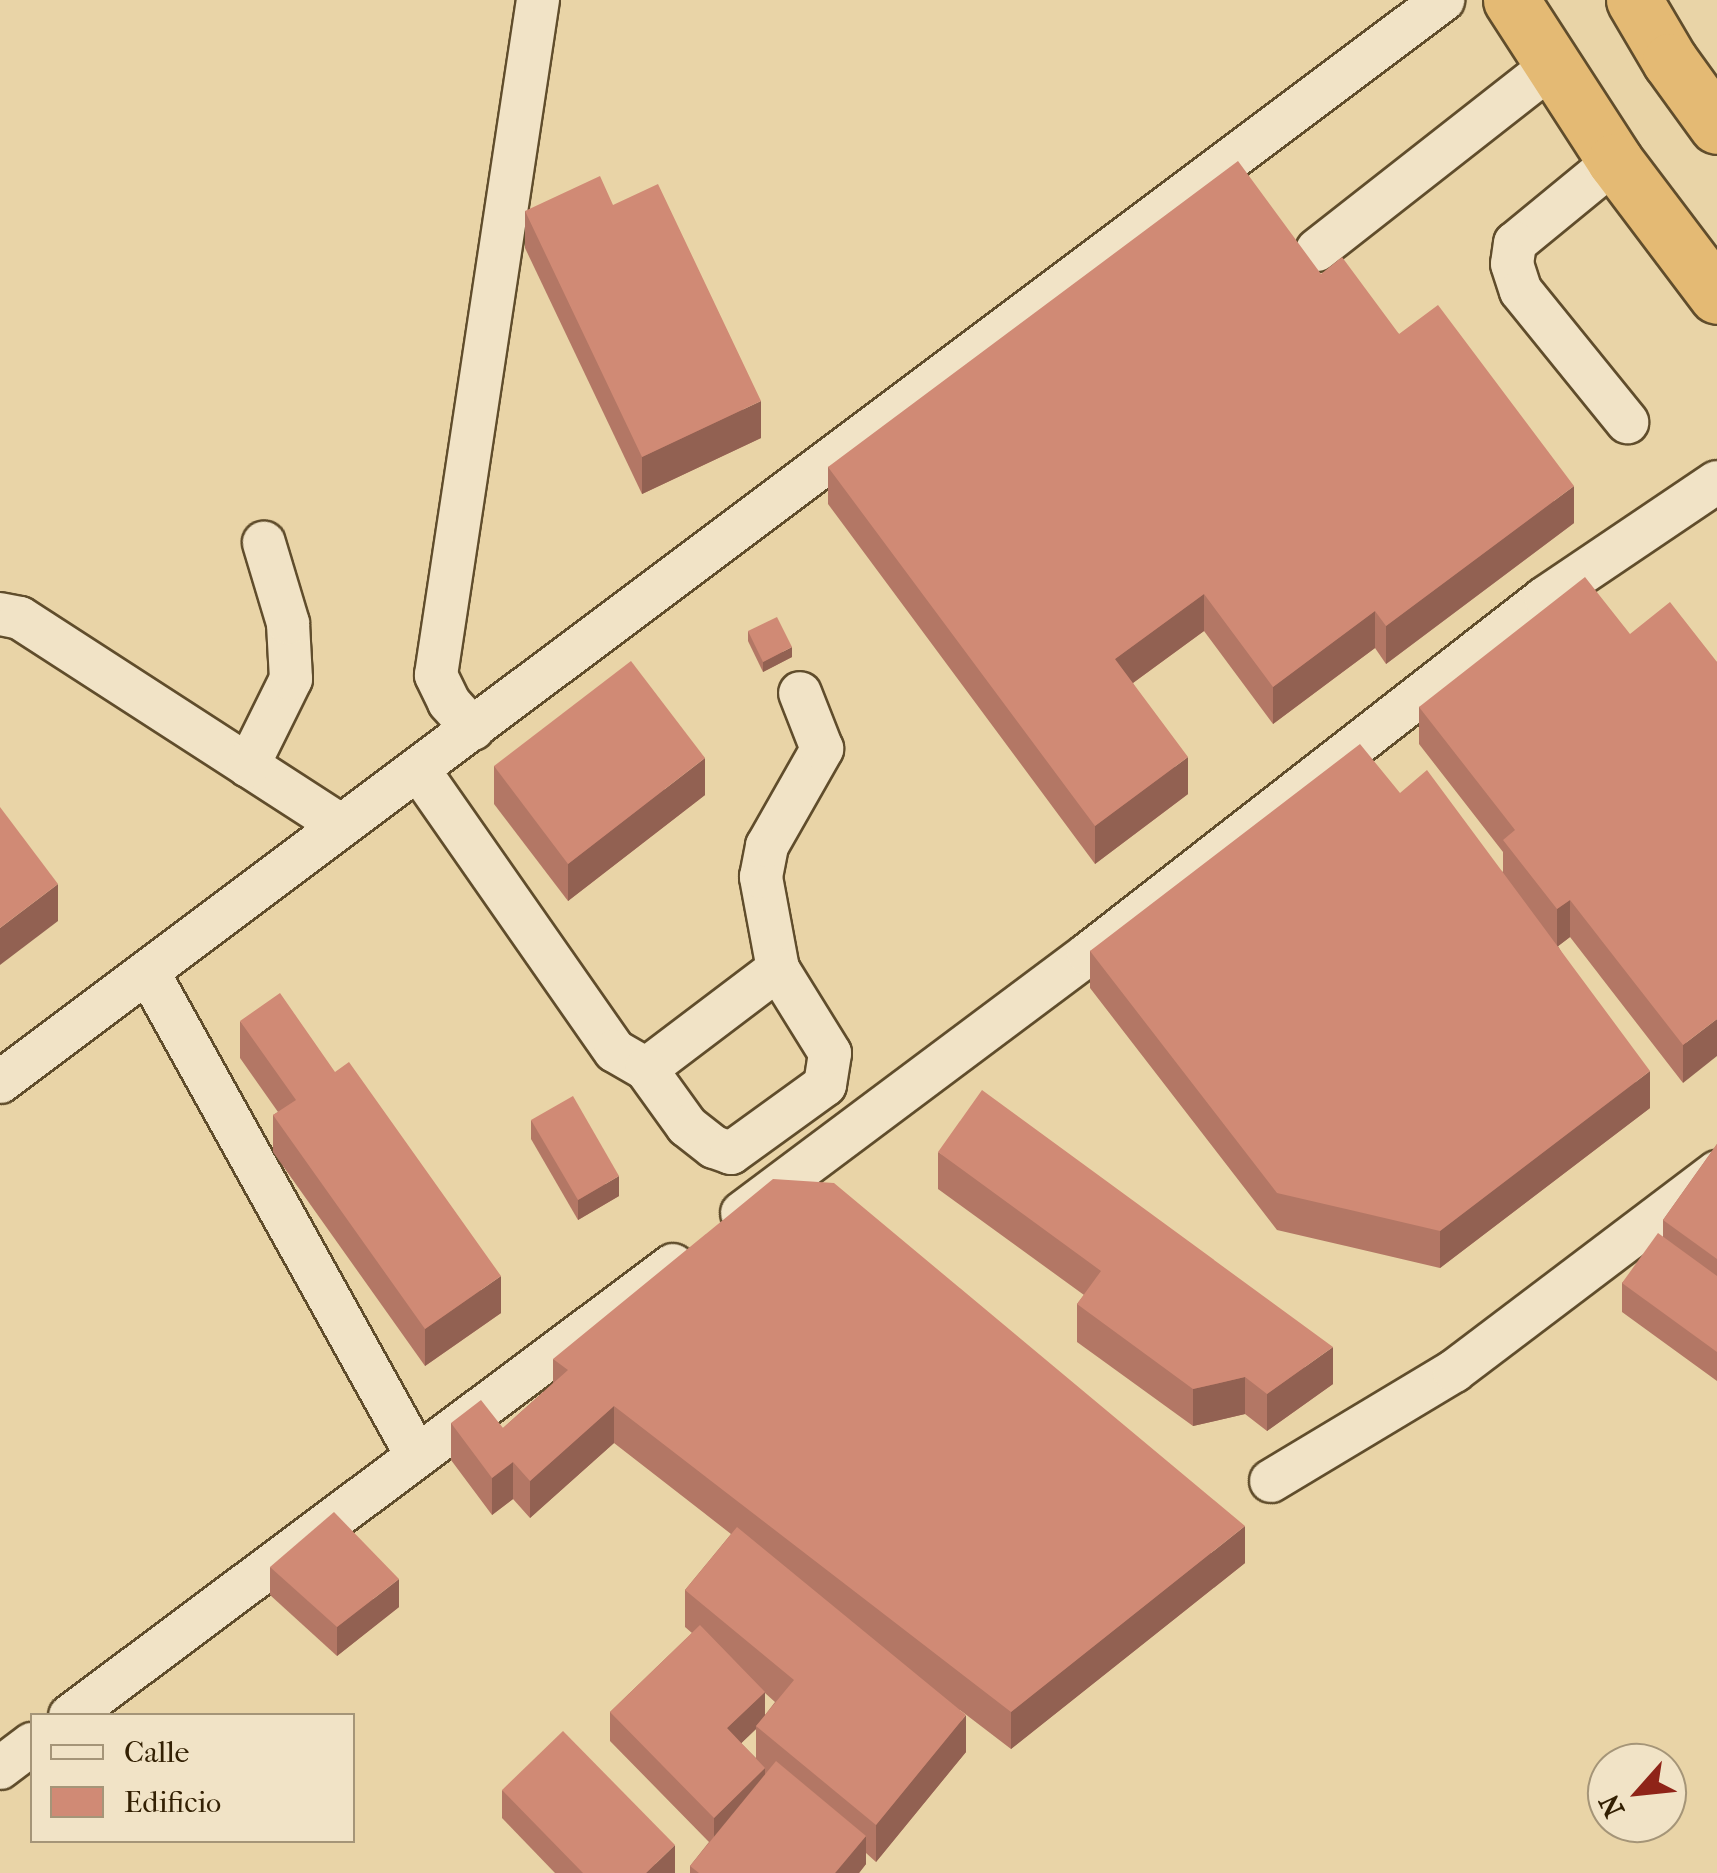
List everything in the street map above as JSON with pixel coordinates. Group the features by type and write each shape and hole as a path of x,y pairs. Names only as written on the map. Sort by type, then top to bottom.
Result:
{"highway":[{"path":"1511,0 1615,161 1717,296"},
{"path":"1634,0 1670,61 1717,126"}],"street":[{"path":"473,728 449,702 436,675 538,0"},
{"path":"0,1082 1443,0"},
{"path":"1317,250 1552,65"},
{"path":"1615,161 1514,243 1512,264 1521,291 1627,422"},
{"path":"74,1713 1088,954 1545,598 1717,482"},
{"path":"248,766 291,679 288,623 264,543"},
{"path":"0,614 20,618 341,826"},
{"path":"418,769 615,1052 646,1069 687,1126 714,1148 731,1153 825,1085 830,1054 778,969 761,877 767,846 822,749 800,693"},
{"path":"646,1069 778,969"},
{"path":"148,972 417,1456"},
{"path":"1271,1481 1454,1371 1717,1172"},
{"path":"0,1768 30,1746"}],"building":[{"path":"1238,161 1321,274 1342,257 1399,334 1438,305 1574,486 1386,626 1375,611 1273,687 1204,594 1115,659 1188,757 1095,826 828,467"},
{"path":"600,176 613,205 658,184 761,401 642,457 525,211"},
{"path":"1585,577 1630,634 1670,602 1717,662 1717,1019 1683,1045 1570,900 1557,909 1503,840 1515,830 1419,707"},
{"path":"777,617 792,647 763,662 748,631"},
{"path":"631,661 705,758 568,864 494,766"},
{"path":"1360,744 1400,793 1427,770 1650,1071 1440,1231 1277,1193 1090,951"},
{"path":"0,807 58,884 0,928"},
{"path":"280,993 335,1072 349,1062 501,1276 425,1329 273,1115 296,1100 240,1021"},
{"path":"982,1090 1333,1347 1267,1394 1245,1377 1193,1389 1077,1304 1101,1271 938,1152"},
{"path":"573,1096 619,1176 578,1200 531,1120"},
{"path":"1717,1144 1717,1259 1663,1220"},
{"path":"773,1179 834,1183 1245,1526 1011,1712 614,1406 530,1481 513,1462 492,1478 451,1423 481,1400 503,1428 568,1370 553,1359"},
{"path":"1658,1233 1717,1276 1717,1352 1622,1283"},
{"path":"334,1512 399,1579 337,1627 270,1567"},
{"path":"737,1527 966,1715 876,1825 756,1726 794,1680 685,1590"},
{"path":"700,1625 765,1692 727,1728 765,1768 714,1818 610,1712"},
{"path":"563,1731 675,1845 646,1873 583,1873 502,1790"},
{"path":"776,1761 866,1836 835,1873 699,1873 690,1866"}]}
